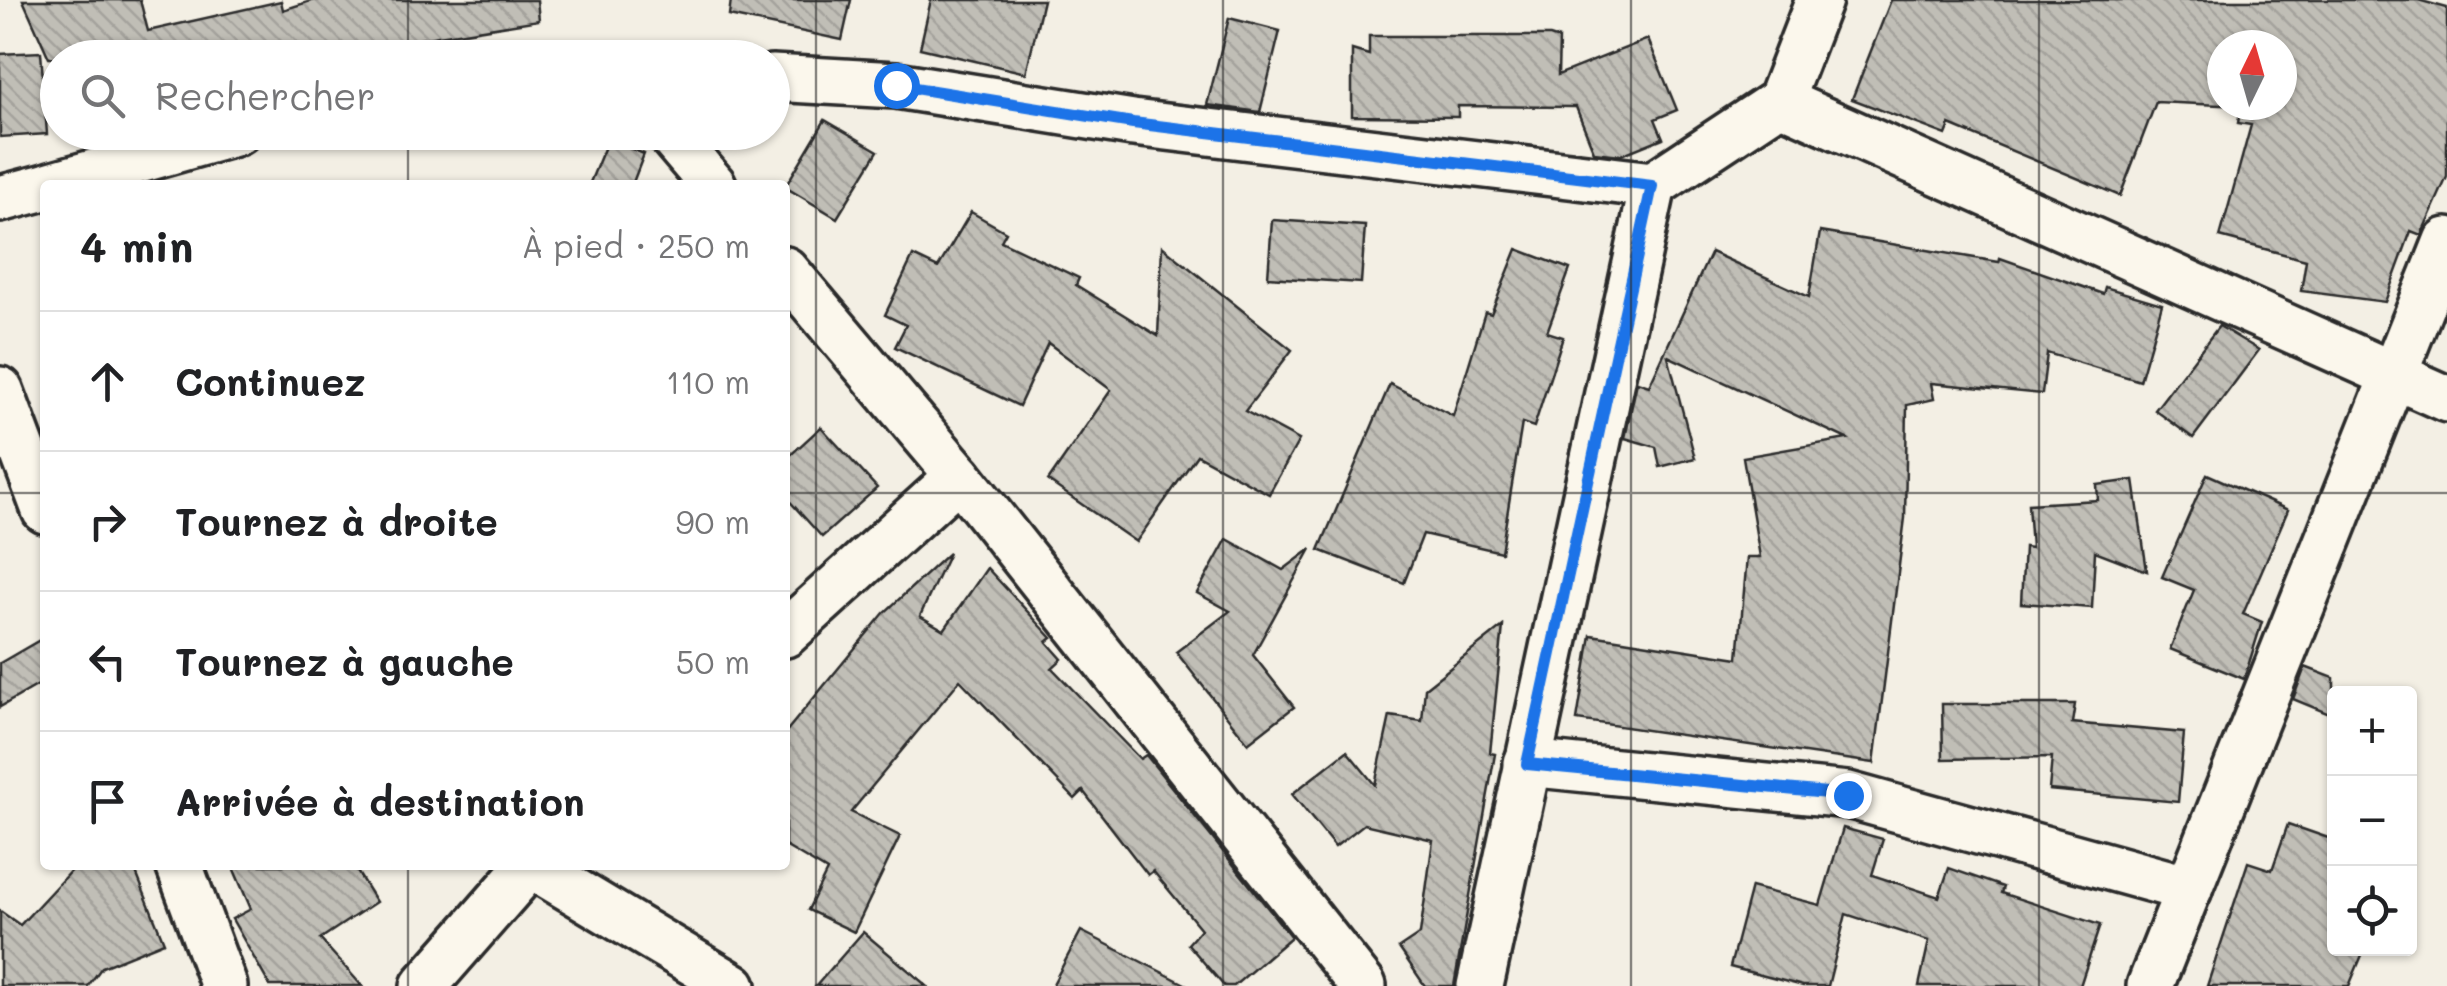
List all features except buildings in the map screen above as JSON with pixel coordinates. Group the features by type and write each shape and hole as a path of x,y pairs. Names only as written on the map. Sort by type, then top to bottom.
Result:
{"street":[{"path":"790,79 896,85 1133,123 1652,186 1780,100 1819,0"},
{"path":"1780,100 2447,399"},
{"path":"69,180 174,150"},
{"path":"683,150 709,180"},
{"path":"1480,986 1652,186"},
{"path":"0,199 40,188"},
{"path":"2150,986 2447,241"},
{"path":"790,276 959,476 1363,986"},
{"path":"0,390 40,497"},
{"path":"790,629 959,476"},
{"path":"1527,764 1848,795 2189,889"},
{"path":"180,870 224,986"},
{"path":"424,986 527,870"},
{"path":"539,870 732,986"}],"route":[{"path":"896,85 1133,123 1652,186 1527,764 1848,795"}]}
